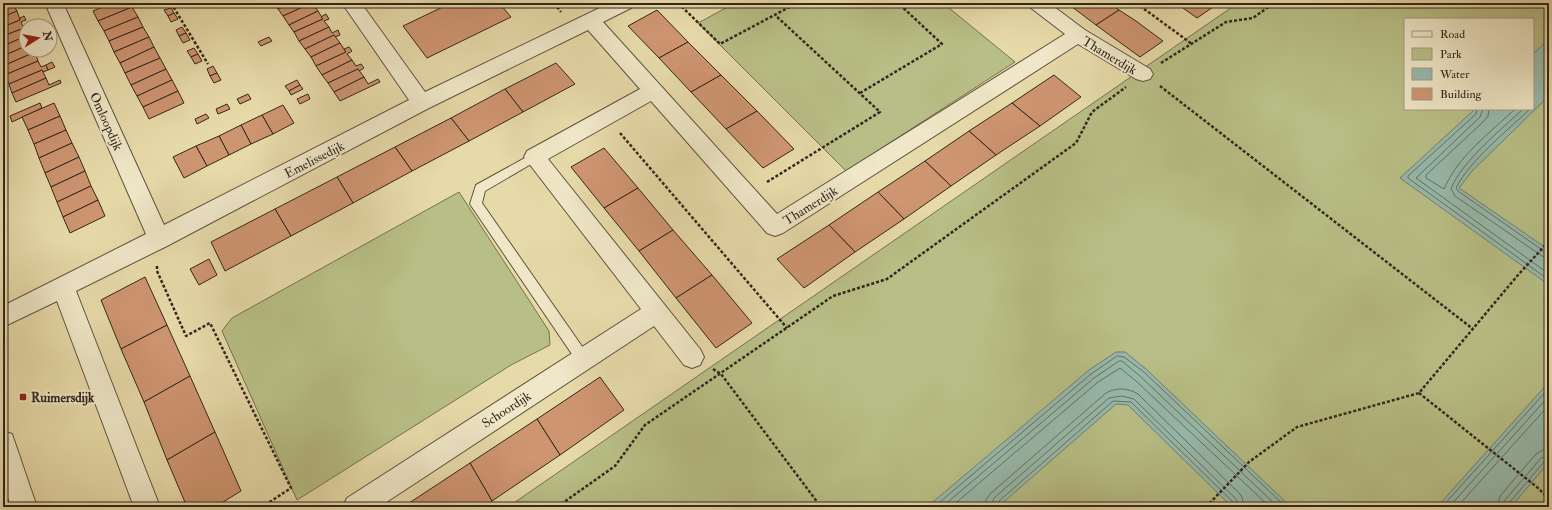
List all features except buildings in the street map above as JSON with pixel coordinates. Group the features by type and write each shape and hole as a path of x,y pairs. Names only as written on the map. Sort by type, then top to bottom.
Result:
{"street":[{"name":"Omloopdijk","path":"54,3 159,239"},
{"path":"351,3 422,103"},
{"name":"Emelissedijk","path":"3,318 422,103 625,3"},
{"name":"Thamerdijk","path":"1037,3 1078,35 1143,74"},
{"name":"Thamerdijk","path":"591,21 775,227 1078,35"},
{"path":"653,91 534,157 692,357"},
{"path":"63,287 147,507"},
{"name":"Schoordijk","path":"356,507 656,312"},
{"path":"3,443 24,507"}],"lane":[{"path":"534,157 480,188 476,204 583,359"}],"path":[{"path":"171,3 208,64"},
{"path":"678,3 720,44 797,3"},
{"path":"860,93 942,44 898,3"},
{"path":"1136,3 1192,44"},
{"path":"557,507 615,466 645,425 833,296 888,279 1076,143 1092,112 1143,74 1226,22 1253,18 1274,3"},
{"path":"746,195 880,112 775,15"},
{"path":"1143,74 1474,329"},
{"path":"607,117 787,328"},
{"path":"159,239 157,271 186,336 210,323 291,488 262,507"},
{"path":"1206,507 1249,462 1297,427 1419,393 1518,275 1549,241"},
{"path":"692,357 721,374 821,507"},
{"path":"1419,393 1538,488 1549,499"}],"green space":[{"path":"735,3 943,3 1015,62 846,171 698,23"},
{"path":"1238,3 1549,3 1549,494 1543,502 1548,507 508,507"},
{"path":"459,192 549,331 550,345 511,365 297,500 222,331 232,318"}],"water":[{"path":"1549,39 1549,96 1472,171 1459,188 1549,250 1549,285 1400,178 1474,110 1534,110 1534,53"},
{"path":"1116,352 1125,352 1146,369 1291,507 1232,507 1128,405 1116,404 998,507 927,507 1089,370"},
{"path":"1549,382 1549,462 1511,507 1437,507"}],"place":[{"name":"Ruimersdijk","path":"23,397"}]}
